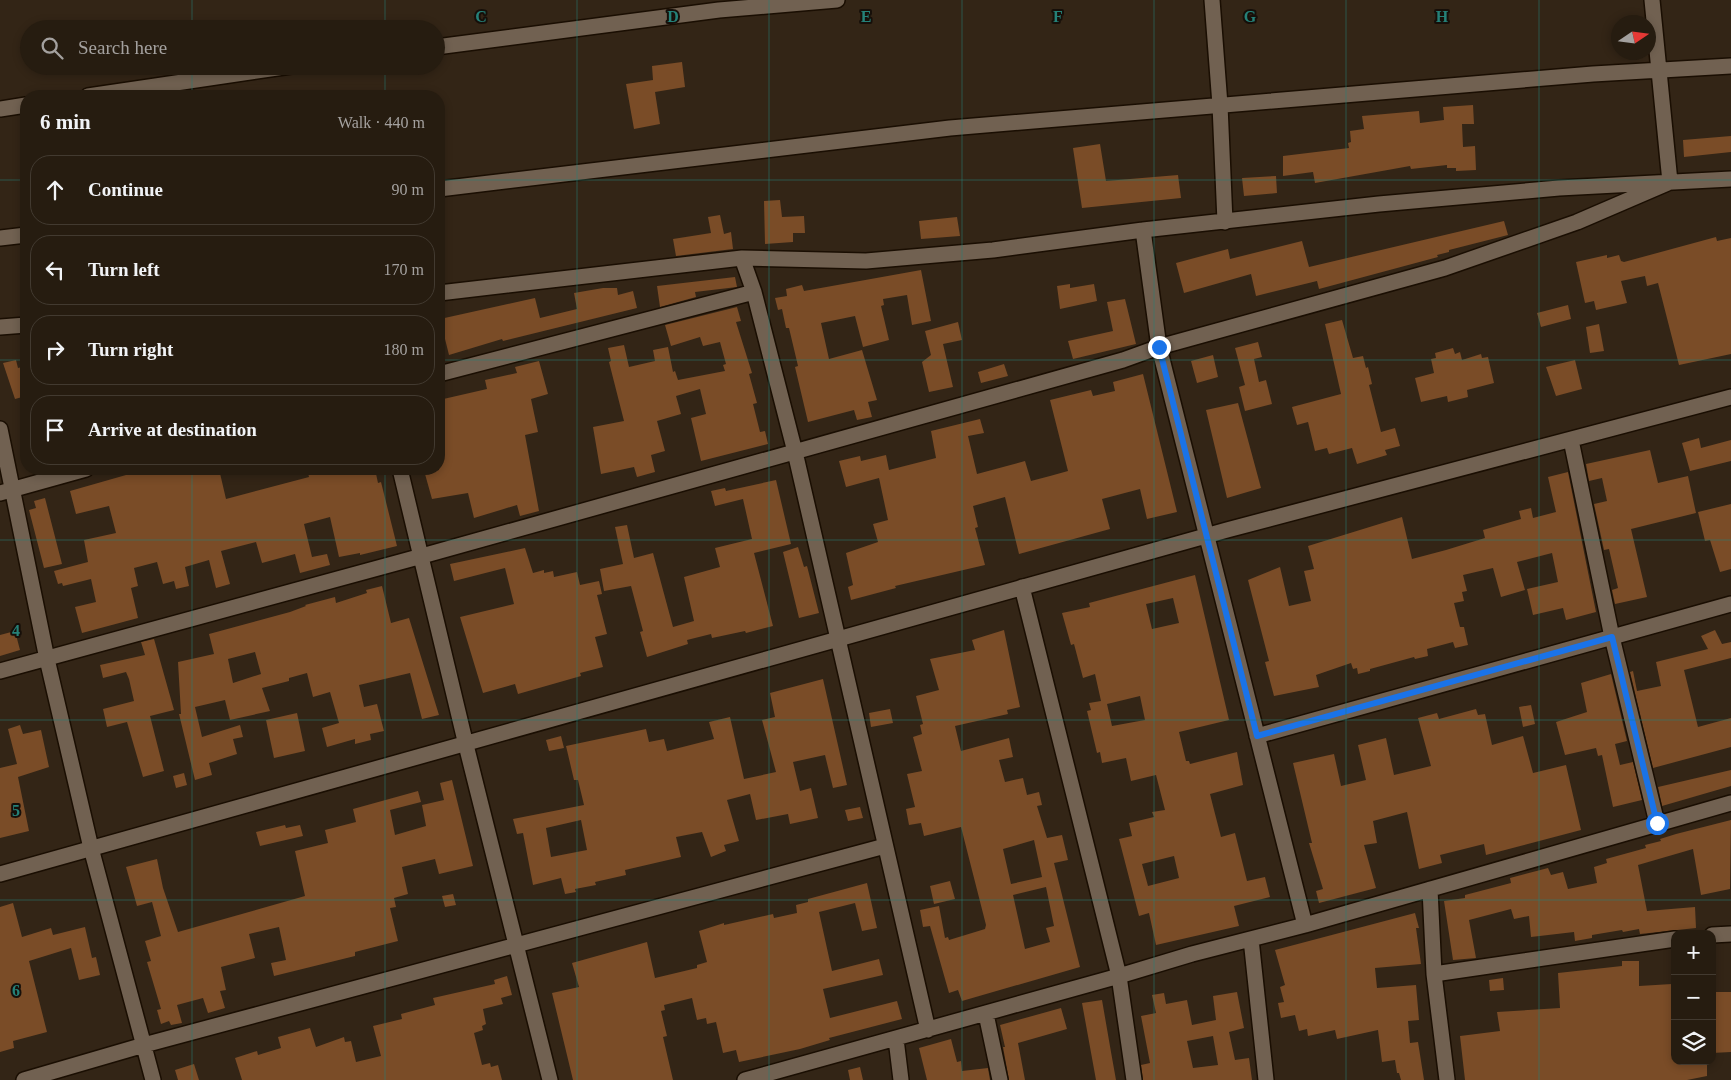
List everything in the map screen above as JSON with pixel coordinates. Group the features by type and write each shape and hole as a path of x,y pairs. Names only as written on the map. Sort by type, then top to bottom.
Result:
{"street":[{"path":"445,46 719,10 837,0"},
{"path":"1212,0 1220,105 1225,222"},
{"path":"1652,0 1670,182"},
{"path":"445,188 950,128 1658,70 1731,66"},
{"path":"129,90 230,75"},
{"path":"0,109 20,106"},
{"path":"445,292 742,258 866,261 993,250 1143,230 1379,204 1550,189 1731,178"},
{"path":"0,671 795,452 1122,360 1159,347 1445,268 1577,222 1670,182"},
{"path":"1143,230 1159,347 1208,536 1304,925"},
{"path":"0,238 20,236"},
{"path":"742,258 754,292 795,452 928,1030"},
{"path":"445,372 754,292"},
{"path":"0,327 20,325"},
{"path":"0,874 466,745 837,638 1022,587 1731,397"},
{"path":"0,429 7,492 91,848 154,1080"},
{"path":"1571,440 1612,637 1657,823"},
{"path":"7,492 65,475"},
{"path":"402,475 515,946 550,1080"},
{"path":"1022,587 1119,976 1134,1080"},
{"path":"1257,736 1731,604"},
{"path":"745,1080 793,1074 896,1038 1192,954 1430,890 1731,803"},
{"path":"24,1080 144,1045 885,846"},
{"path":"1430,890 1434,974 1448,1080"},
{"path":"1716,935 1731,934"},
{"path":"1251,939 1266,1080"},
{"path":"1434,974 1671,940"},
{"path":"986,1014 1000,1080"},
{"path":"896,1038 901,1080"}],"building":[{"path":"682,62 685,87 655,92 660,124 634,129 626,84 653,80 652,66"},
{"path":"1473,105 1474,124 1462,124 1463,147 1475,146 1476,170 1456,171 1456,168 1447,168 1447,165 1411,169 1410,166 1315,183 1313,172 1283,176 1283,156 1349,148 1348,143 1351,142 1350,131 1364,129 1362,116 1419,111 1420,123 1444,120 1443,107"},
{"path":"1731,136 1731,152 1684,157 1683,140"},
{"path":"1100,144 1106,181 1178,175 1181,198 1082,208 1073,148"},
{"path":"1276,176 1277,193 1244,196 1242,178"},
{"path":"780,200 782,217 804,216 805,233 793,233 793,242 765,244 764,201"},
{"path":"720,215 724,234 731,232 733,249 676,256 673,239 711,233 708,217"},
{"path":"957,217 960,236 921,239 919,221"},
{"path":"1504,221 1508,235 1449,250 1449,252 1437,255 1438,257 1319,289 1317,281 1256,296 1251,274 1184,293 1176,263 1228,249 1230,259 1302,241 1309,267"},
{"path":"1716,237 1717,241 1731,238 1731,354 1679,365 1658,283 1647,286 1645,276 1621,281 1627,303 1596,310 1594,301 1585,303 1576,262 1607,255 1607,258 1619,255 1621,261 1624,262"},
{"path":"921,270 931,321 912,325 907,295 883,299 884,305 881,306 889,340 863,347 855,316 821,323 829,359 862,350 877,400 868,402 872,417 857,420 854,410 808,422 795,367 798,366 789,328 786,328 782,309 778,310 775,298 787,296 786,289 802,285 804,291"},
{"path":"735,277 737,287 695,292 696,297 660,307 657,286"},
{"path":"1070,284 1070,288 1094,284 1097,301 1060,309 1057,286"},
{"path":"603,288 617,288 618,295 633,291 637,308 503,341 502,339 449,355 445,339 445,318 535,298 540,318 577,309 574,293"},
{"path":"1125,299 1136,344 1073,359 1068,341 1113,331 1107,302"},
{"path":"1568,305 1571,319 1541,327 1537,313"},
{"path":"737,307 741,321 736,322 752,373 749,374 757,403 753,404 760,432 765,431 768,444 701,461 691,418 706,414 700,389 676,396 681,414 657,421 665,451 651,455 655,472 637,477 634,467 601,474 593,427 624,421 609,362 611,361 608,348 624,345 629,367 655,361 653,350 668,347 673,372 675,371 678,380 725,371 723,365 726,364 720,342 703,346 700,337 671,346 665,325"},
{"path":"1342,320 1353,358 1363,356 1366,368 1368,367 1372,384 1369,385 1381,432 1395,428 1400,446 1385,450 1387,455 1357,464 1352,448 1329,454 1327,448 1315,451 1308,422 1297,425 1292,407 1341,394 1325,324"},
{"path":"958,322 962,340 943,344 953,387 929,392 922,362 931,355 925,331"},
{"path":"1599,324 1604,351 1590,353 1586,327"},
{"path":"1258,342 1262,357 1254,359 1259,382 1266,380 1272,404 1245,411 1239,387 1245,385 1235,348"},
{"path":"1453,348 1455,354 1460,352 1462,360 1481,354 1482,358 1488,357 1494,383 1467,390 1468,397 1448,402 1447,396 1421,402 1415,378 1434,373 1431,359 1436,358 1435,353"},
{"path":"1213,355 1218,377 1197,383 1191,361"},
{"path":"16,360 18,368 20,368 20,398 15,399 3,363"},
{"path":"1575,360 1582,389 1556,396 1546,367"},
{"path":"539,361 548,394 531,399 538,432 525,435 539,511 520,516 517,505 474,518 468,493 432,499 425,475 445,475 445,399 487,389 485,380 517,373 515,367"},
{"path":"1004,364 1008,376 981,383 978,372"},
{"path":"1143,374 1177,512 1147,519 1140,489 1102,499 1110,529 1019,554 1005,497 973,506 978,527 975,528 985,565 895,586 896,588 851,600 848,587 853,585 846,553 878,542 873,524 888,520 879,478 846,487 839,461 860,456 861,461 886,455 889,470 936,458 931,431 980,419 984,433 968,436 977,474 1025,461 1031,481 1068,471 1050,400 1091,390 1093,396 1115,391 1113,382"},
{"path":"1238,403 1261,488 1227,498 1206,410"},
{"path":"1699,438 1701,448 1731,440 1731,461 1690,471 1682,443"},
{"path":"1650,450 1658,483 1688,476 1696,513 1631,529 1647,597 1615,604 1612,590 1618,588 1609,549 1604,550 1594,504 1607,501 1602,478 1589,481 1586,464"},
{"path":"1568,472 1596,612 1566,620 1563,608 1533,615 1527,589 1558,582 1552,553 1517,562 1525,590 1501,597 1493,568 1463,575 1467,591 1462,592 1464,601 1454,603 1460,627 1464,627 1468,645 1455,648 1453,642 1427,649 1428,656 1415,659 1414,657 1358,674 1357,668 1353,669 1351,663 1316,675 1319,687 1274,696 1265,662 1269,661 1248,580 1280,567 1289,606 1311,601 1304,571 1314,569 1308,546 1402,517 1412,559 1446,550 1485,538 1483,530 1521,519 1519,511 1531,508 1533,518 1556,512 1548,477"},
{"path":"126,475 220,475 226,499 309,477 308,475 376,475 378,483 381,482 397,546 360,555 360,553 339,557 330,517 304,524 312,557 327,554 330,565 300,573 295,554 262,563 256,542 221,551 230,584 216,588 209,560 185,567 189,586 176,589 174,581 163,584 157,562 134,568 138,586 131,588 138,618 82,633 75,607 96,602 91,579 63,586 62,583 58,584 54,571 88,562 84,540 116,533 109,506 76,514 70,491"},
{"path":"776,480 791,544 754,553 773,626 746,633 745,631 712,638 711,634 687,640 688,644 647,657 640,632 643,631 631,586 604,591 600,569 623,564 615,527 627,525 634,558 653,553 673,627 694,621 684,577 720,567 715,548 752,539 743,499 715,506 711,491 725,488 726,491"},
{"path":"45,498 62,564 44,568 29,510 36,508 34,501"},
{"path":"1731,504 1731,569 1720,572 1710,540 1705,541 1698,512"},
{"path":"798,547 804,567 807,566 819,613 799,618 783,552"},
{"path":"525,548 533,573 544,570 544,573 553,571 554,577 577,572 580,585 599,581 602,594 597,595 607,634 595,637 603,667 580,673 581,676 518,694 515,684 483,693 460,617 514,604 505,568 454,581 450,564"},
{"path":"1195,575 1229,720 1179,732 1186,761 1189,761 1190,764 1237,752 1243,785 1210,794 1221,837 1235,833 1247,881 1265,877 1270,897 1234,906 1239,926 1156,945 1149,913 1139,916 1119,839 1132,836 1129,823 1154,817 1152,812 1165,810 1156,775 1131,781 1126,758 1102,763 1100,752 1097,753 1087,711 1091,710 1089,703 1101,701 1095,674 1083,678 1074,644 1071,645 1062,613 1090,607 1089,603","holes":["1173,598 1179,623 1152,629 1146,604","1140,696 1145,720 1112,726 1107,704","1174,856 1179,878 1148,886 1142,864"]},
{"path":"382,586 391,623 409,618 439,715 422,719 410,673 359,685 364,707 377,704 384,731 370,734 371,740 355,744 355,739 327,747 322,728 339,723 330,692 313,697 307,673 289,678 289,681 262,688 270,711 230,720 225,700 195,707 202,737 240,725 243,737 233,739 237,754 209,763 212,775 195,780 179,714 181,714 178,662 214,654 209,634 290,612 305,605 335,597 336,603 367,593 366,590","holes":["255,652 261,674 233,683 228,659"]},
{"path":"1004,630 1020,707 1007,710 1008,714 955,726 961,751 1009,738 1013,757 999,760 1005,782 1023,778 1027,795 1039,792 1042,805 1037,806 1047,838 1062,835 1068,860 1054,863 1080,967 962,1001 958,990 949,993 930,926 923,927 920,910 939,906 945,938 948,937 949,940 985,929 986,925 961,827 924,836 921,823 909,825 906,809 915,807 907,774 922,771 913,737 922,734 920,725 923,724 916,696 939,690 930,659 975,650 972,640","holes":["1034,840 1042,877 1011,884 1003,849","1046,887 1054,926 1046,928 1050,942 1025,949 1013,895"]},
{"path":"1715,630 1722,644 1731,642 1731,658 1684,670 1698,727 1731,718 1731,747 1653,768 1630,672 1633,671 1637,691 1661,686 1656,662 1708,649 1701,636"},
{"path":"15,631 20,650 0,656 0,635"},
{"path":"154,639 174,710 150,716 164,771 143,777 127,722 107,727 103,709 134,701 129,679 126,672 103,678 100,665 145,655 141,642"},
{"path":"1611,674 1627,741 1615,744 1620,765 1633,762 1642,800 1613,807 1602,755 1598,756 1596,748 1565,755 1556,722 1587,712 1581,683"},
{"path":"823,679 847,785 833,788 825,755 793,762 800,791 811,788 818,818 790,824 788,814 756,820 750,794 727,800 739,841 724,845 726,851 711,857 702,832 676,837 681,857 625,870 626,875 595,882 596,885 575,889 576,892 565,894 561,878 533,885 523,833 517,834 513,819 584,805 578,780 574,780 566,746 646,729 649,742 664,739 667,751 714,739 709,722 730,717 744,779 776,772 762,720 775,717 770,693","holes":["581,820 587,850 551,857 546,828"]},
{"path":"1531,705 1535,724 1523,727 1519,707"},
{"path":"890,709 893,723 871,727 869,713"},
{"path":"1476,709 1478,715 1485,714 1492,745 1523,736 1533,773 1566,765 1581,830 1486,855 1484,844 1440,855 1442,863 1419,869 1407,812 1373,821 1377,843 1364,845 1376,888 1319,903 1316,891 1323,889 1309,843 1312,843 1293,763 1334,754 1341,786 1366,780 1358,745 1386,738 1394,775 1431,766 1418,718 1437,713 1439,719"},
{"path":"297,713 305,751 274,758 266,720"},
{"path":"20,725 23,734 41,730 49,767 18,777 29,831 0,838 0,768 17,764 8,729"},
{"path":"561,736 564,748 549,751 546,740"},
{"path":"1731,770 1731,786 1662,806 1658,787"},
{"path":"184,773 187,785 176,788 173,776"},
{"path":"452,780 473,866 439,874 435,859 402,867 408,894 394,898 396,907 390,908 398,941 355,952 355,956 274,976 271,963 286,960 279,927 249,934 255,958 221,967 226,990 220,991 225,1008 208,1013 203,998 177,1005 182,1023 171,1025 169,1021 161,1024 157,1010 161,1009 147,962 151,961 145,941 161,936 152,902 137,906 126,867 157,859 163,888 178,932 305,896 295,851 328,843 325,830 356,822 353,809 418,791 421,802 390,810 395,835 426,826 422,805 444,800 440,783"},
{"path":"860,807 863,818 848,821 845,810"},
{"path":"1731,820 1730,889 1701,895 1693,849 1638,865 1647,911 1695,907 1696,928 1640,934 1639,929 1623,932 1622,930 1592,935 1592,938 1575,941 1574,932 1531,937 1529,916 1514,919 1511,909 1469,920 1476,958 1453,960 1444,901 1465,898 1465,895 1511,883 1510,878 1548,868 1551,875 1563,872 1568,889 1597,883 1594,867 1607,863 1606,859 1646,848 1645,845 1661,841 1660,839"},
{"path":"285,825 286,828 300,825 303,836 260,846 256,832"},
{"path":"950,881 955,899 934,904 930,886"},
{"path":"867,883 877,928 862,931 855,903 819,912 832,971 879,959 883,975 823,989 830,1018 897,1001 902,1019 829,1038 830,1040 800,1049 739,1062 736,1050 723,1053 716,1022 707,1024 706,1018 697,1020 692,998 664,1005 665,1010 661,1011 667,1036 663,1037 673,1080 573,1080 552,993 579,987 572,963 647,942 655,978 697,968 697,965 707,962 699,931 724,923 724,925 773,914 774,918 797,913 796,905 808,902 808,899"},
{"path":"453,894 456,905 445,907 442,896"},
{"path":"13,903 22,937 51,928 53,935 85,927 92,958 96,957 100,975 79,980 71,948 29,961 47,1032 13,1041 14,1048 0,1052 0,907"},
{"path":"1415,913 1419,928 1416,928 1421,964 1375,968 1377,988 1416,985 1419,1020 1408,1021 1410,1043 1418,1042 1424,1080 1401,1080 1399,1073 1397,1073 1395,1060 1382,1062 1378,1030 1337,1039 1335,1030 1308,1036 1307,1029 1299,1031 1295,1015 1281,1018 1278,1003 1284,1002 1280,987 1285,985 1275,950"},
{"path":"1622,961 1639,961 1639,986 1671,984 1671,1065 1707,1065 1707,1076 1687,1080 1465,1080 1460,1036 1500,1031 1497,1012 1560,1008 1558,973 1622,966"},
{"path":"507,976 512,995 501,998 503,1004 483,1009 486,1024 482,1026 483,1030 474,1033 482,1065 490,1063 491,1067 498,1065 502,1080 242,1080 235,1058 257,1051 258,1055 281,1048 278,1037 310,1028 316,1047 344,1037 345,1042 351,1041 356,1062 381,1056 373,1026 402,1019 401,1014 435,1005 433,998 495,984 494,980"},
{"path":"1503,978 1504,990 1490,991 1489,980"},
{"path":"1237,992 1244,1028 1229,1032 1235,1060 1249,1058 1252,1080 1143,1080 1141,1065 1150,1063 1141,1016 1156,1013 1152,995 1164,993 1166,1004 1187,1000 1192,1025 1216,1020 1213,996","holes":["1213,1036 1218,1065 1193,1068 1187,1041"]},
{"path":"1716,992 1731,992 1731,1052 1716,1053"},
{"path":"1102,1000 1116,1080 1096,1080 1082,1003"},
{"path":"1061,1008 1067,1029 1018,1043 1025,1080 1009,1080 1000,1025"},
{"path":"951,1039 957,1062 961,1061 962,1071 988,1068 990,1080 927,1080 919,1048"},
{"path":"194,1064 199,1080 178,1080 175,1070"},
{"path":"860,1067 863,1080 850,1080 848,1070"}],"route":[{"path":"1159,347 1257,736 1612,637 1657,823"}]}
